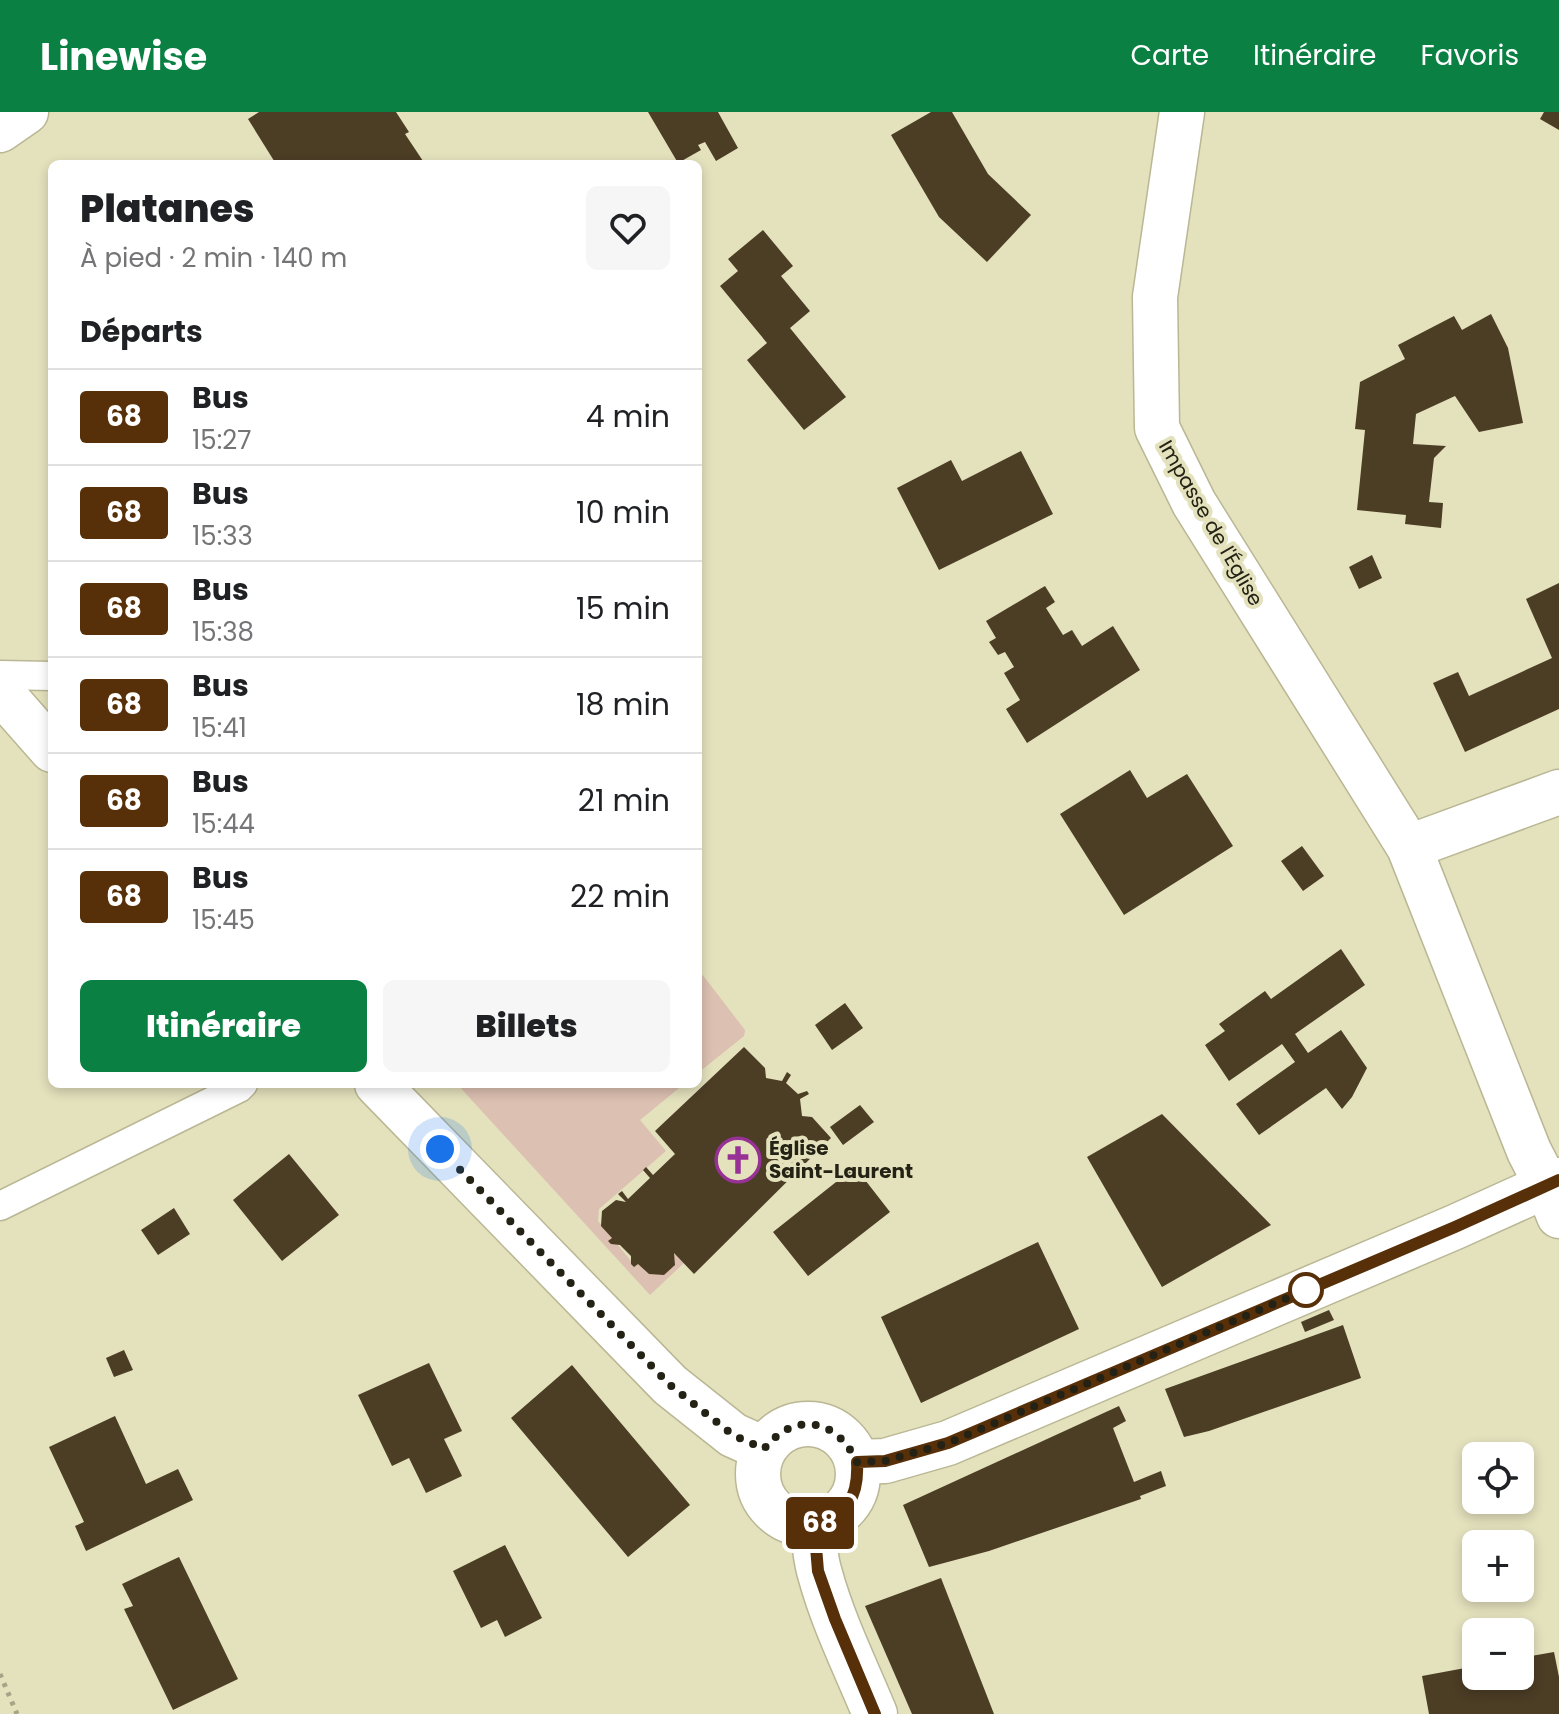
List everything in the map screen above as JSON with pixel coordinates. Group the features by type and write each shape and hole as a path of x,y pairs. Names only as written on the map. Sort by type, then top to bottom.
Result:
{"street":[{"path":"0,130 26,112"},
{"name":"Impasse de l'Église","path":"1182,112 1155,297 1157,428 1194,503 1409,847 1529,1151 1555,1194"},
{"path":"0,691 48,745"},
{"path":"1409,847 1559,792"},
{"path":"381,1088 670,1385 733,1435 764,1449"},
{"path":"857,1462 885,1461 948,1443 1455,1227 1555,1194"},
{"path":"800,1424 815,1424 841,1436 857,1462 856,1488 843,1511 828,1521 811,1525 793,1523 777,1515 765,1501 758,1484 758,1466 764,1449 774,1437 800,1424"},
{"path":"811,1525 818,1571 875,1714"}],"lane":[{"path":"0,675 48,676"},
{"path":"0,1206 239,1088"}],"path":[{"path":"0,1674 17,1714"}],"shaded area":[{"path":"702,974 745,1030 744,1036 702,1070"},
{"path":"461,1088 679,1088 640,1120 666,1151 599,1209 598,1221 631,1261 647,1263 671,1250 684,1263 650,1295"}],"building":[{"path":"259,112 396,112 409,132 405,134 422,160 274,160 248,119"},
{"path":"648,112 718,112 738,148 716,161 705,142 698,145 701,150 683,160 676,160"},
{"path":"931,112 952,112 988,174 1031,215 987,262 939,217 891,135"},
{"path":"1544,112 1559,112 1559,130 1540,119"},
{"path":"763,230 793,266 781,276 810,311 790,328 846,397 804,430 747,360 767,343 720,286 738,271 728,259"},
{"path":"1491,314 1508,348 1523,423 1479,432 1455,396 1416,414 1413,444 1446,446 1434,458 1429,502 1443,503 1441,528 1405,524 1406,515 1357,510 1365,430 1355,429 1360,382 1405,359 1398,345 1454,316 1462,330"},
{"path":"1021,451 1053,514 939,570 897,488 951,460 962,481"},
{"path":"1372,555 1382,578 1359,589 1349,567"},
{"path":"1559,583 1559,709 1465,752 1433,683 1458,672 1469,696 1552,658 1526,599"},
{"path":"1045,586 1055,602 1046,608 1063,635 1072,630 1082,646 1113,626 1140,670 1027,743 1006,709 1020,700 1004,673 1014,667 1005,652 998,655 989,642 996,638 986,621"},
{"path":"1130,770 1147,798 1187,774 1233,846 1124,915 1060,814"},
{"path":"1302,846 1324,876 1303,891 1281,861"},
{"path":"1341,949 1365,985 1295,1034 1308,1053 1341,1030 1367,1068 1342,1109 1326,1088 1259,1135 1236,1104 1295,1062 1282,1044 1229,1081 1205,1045 1225,1031 1219,1024 1265,991 1271,999"},
{"path":"845,1003 863,1028 832,1050 815,1025"},
{"name":"Église Saint-Laurent","path":"744,1047 765,1068 766,1078 782,1081 787,1072 791,1075 786,1083 798,1094 807,1091 809,1094 800,1099 802,1116 812,1117 831,1138 694,1274 674,1253 675,1265 664,1275 649,1274 638,1264 634,1267 631,1264 631,1256 620,1245 608,1241 612,1238 601,1226 602,1211 616,1200 626,1202 618,1194 622,1191 628,1199 650,1178 643,1170 646,1167 653,1175 675,1154 655,1131"},
{"path":"860,1105 874,1122 843,1145 830,1127"},
{"path":"1162,1114 1271,1225 1162,1287 1087,1157"},
{"path":"289,1154 339,1215 282,1261 233,1200"},
{"path":"855,1167 890,1212 808,1276 773,1232"},
{"path":"174,1208 190,1234 158,1255 141,1230"},
{"path":"1038,1242 1079,1329 921,1403 881,1317"},
{"path":"1329,1310 1334,1320 1305,1332 1301,1322"},
{"path":"1343,1325 1361,1378 1184,1437 1165,1389"},
{"path":"124,1350 133,1370 114,1377 106,1358"},
{"path":"429,1363 462,1431 444,1439 462,1476 426,1493 409,1458 392,1466 358,1395"},
{"path":"572,1365 690,1505 628,1557 511,1418"},
{"path":"1119,1406 1126,1421 1113,1428 1134,1482 1161,1471 1166,1486 1140,1496 1141,1499 989,1551 929,1567 903,1505"},
{"path":"115,1416 146,1484 178,1469 193,1500 86,1551 75,1526 84,1522 49,1447"},
{"path":"505,1545 542,1618 505,1637 497,1620 481,1628 453,1571"},
{"path":"179,1557 238,1679 173,1710 124,1609 133,1606 122,1584"},
{"path":"941,1578 994,1714 912,1714 865,1606"},
{"path":"1554,1652 1559,1677 1559,1714 1429,1714 1422,1676 1462,1669 1462,1690 1534,1690 1534,1656"}],"bus line":[{"name":"68","path":"875,1714 818,1571 811,1525 828,1521 843,1511 853,1496 858,1479 857,1462 885,1461 948,1443 1559,1180"}],"place":[{"name":"Église Saint-Laurent","path":"738,1160"}],"route":[{"path":"440,1149 670,1385 733,1435 764,1449 774,1437 800,1424 815,1424 841,1436 857,1462 885,1461 948,1443 1306,1290"}]}
